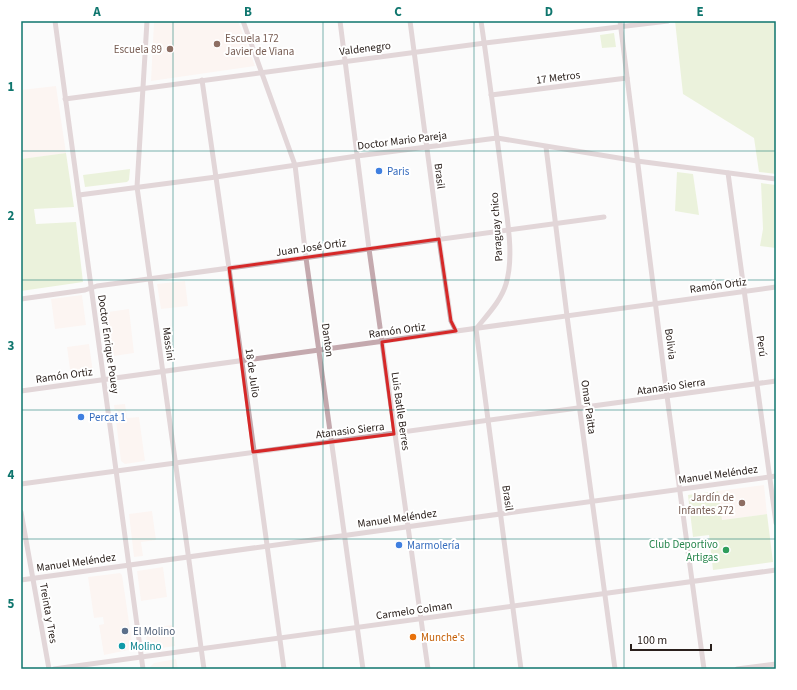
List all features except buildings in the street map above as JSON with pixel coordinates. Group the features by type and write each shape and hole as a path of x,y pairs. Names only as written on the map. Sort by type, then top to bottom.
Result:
{"street":[{"name":"Doctor Enrique Pouey","path":"55,21 143,669"},
{"name":"Massini","path":"147,21 144,88 136,187 204,669"},
{"name":"Danton","path":"243,21 295,165 306,258 363,669"},
{"name":"Luis Batlle Berres","path":"340,21 394,434 428,669"},
{"name":"Brasil","path":"410,21 451,321 456,332"},
{"name":"Paraguay chico","path":"476,329 494,306 506,284 510,252 492,95 481,21"},
{"name":"Valdenegro","path":"65,99 485,43 620,23 668,21"},
{"name":"Bolivia","path":"620,23 637,161 646,217 667,396 704,669"},
{"name":"17 Metros","path":"492,95 627,78"},
{"name":"18 de Julio","path":"202,80 284,669"},
{"name":"Doctor Mario Pareja","path":"79,195 497,138 637,161 776,179"},
{"name":"Omar Paitta","path":"546,147 614,669"},
{"name":"Perú","path":"728,173 776,523"},
{"name":"Juan José Ortiz","path":"21,299 85,290 97,286 604,217"},
{"name":"Ramón Ortiz","path":"21,391 776,287"},
{"name":"Brasil","path":"476,329 521,669"},
{"name":"Atanasio Sierra","path":"21,484 253,452 331,443 776,381"},
{"name":"Manuel Meléndez","path":"21,580 776,476"},
{"name":"Treinta y Tres","path":"21,512 49,669"},
{"name":"Carmelo Colman","path":"54,669 776,570"},
{"path":"737,669 776,664"}],"highlighted area":[{"path":"439,239 451,321 456,331 382,342 394,434 253,452 229,268"}],"shaded area":[{"path":"238,21 255,66 151,81 154,22"},
{"path":"56,86 66,153 21,159 21,90"},
{"path":"185,281 188,306 161,309 157,284"},
{"path":"82,295 86,325 55,329 51,299"},
{"path":"129,309 134,353 107,357 101,313"},
{"path":"89,344 93,372 91,374 71,377 67,347"},
{"path":"125,404 127,418 139,417 145,461 125,464 121,461 114,405"},
{"name":"Jardín de Infantes 272","path":"764,485 767,514 721,520 718,491"},
{"path":"152,511 156,540 141,542 143,556 134,557 129,514"},
{"path":"163,567 167,597 141,601 137,571"},
{"path":"120,573 122,575 133,649 104,655 99,625 104,624 103,617 94,618 88,577"},
{"path":"172,625 175,646 148,650 145,629"},
{"path":"176,659 178,669 150,669 154,663"}],"green space":[{"path":"675,21 776,21 776,174 759,172 754,138 683,94"},
{"path":"614,33 616,47 602,48 600,35"},
{"path":"66,153 74,207 34,209 36,224 76,222 83,282 21,291 21,159"},
{"path":"130,169 129,180 127,182 85,187 83,175"},
{"path":"677,172 693,174 699,215 675,211"},
{"path":"761,183 776,185 776,248 760,246 763,229"},
{"path":"718,491 722,520 767,514 773,562 713,570 709,535 693,537 688,495"}],"place":[{"name":"Escuela 172 Javier de Viana","path":"217,44"},
{"name":"Escuela 89","path":"170,49"},
{"name":"Paris","path":"379,171"},
{"name":"Percat 1","path":"81,417"},
{"name":"Jardín de Infantes 272","path":"742,503"},
{"name":"Marmolería","path":"399,545"},
{"name":"Club Deportivo Artigas","path":"726,550"},
{"name":"El Molino","path":"125,631"},
{"name":"Munche's","path":"413,637"},
{"name":"Molino","path":"122,646"}]}
